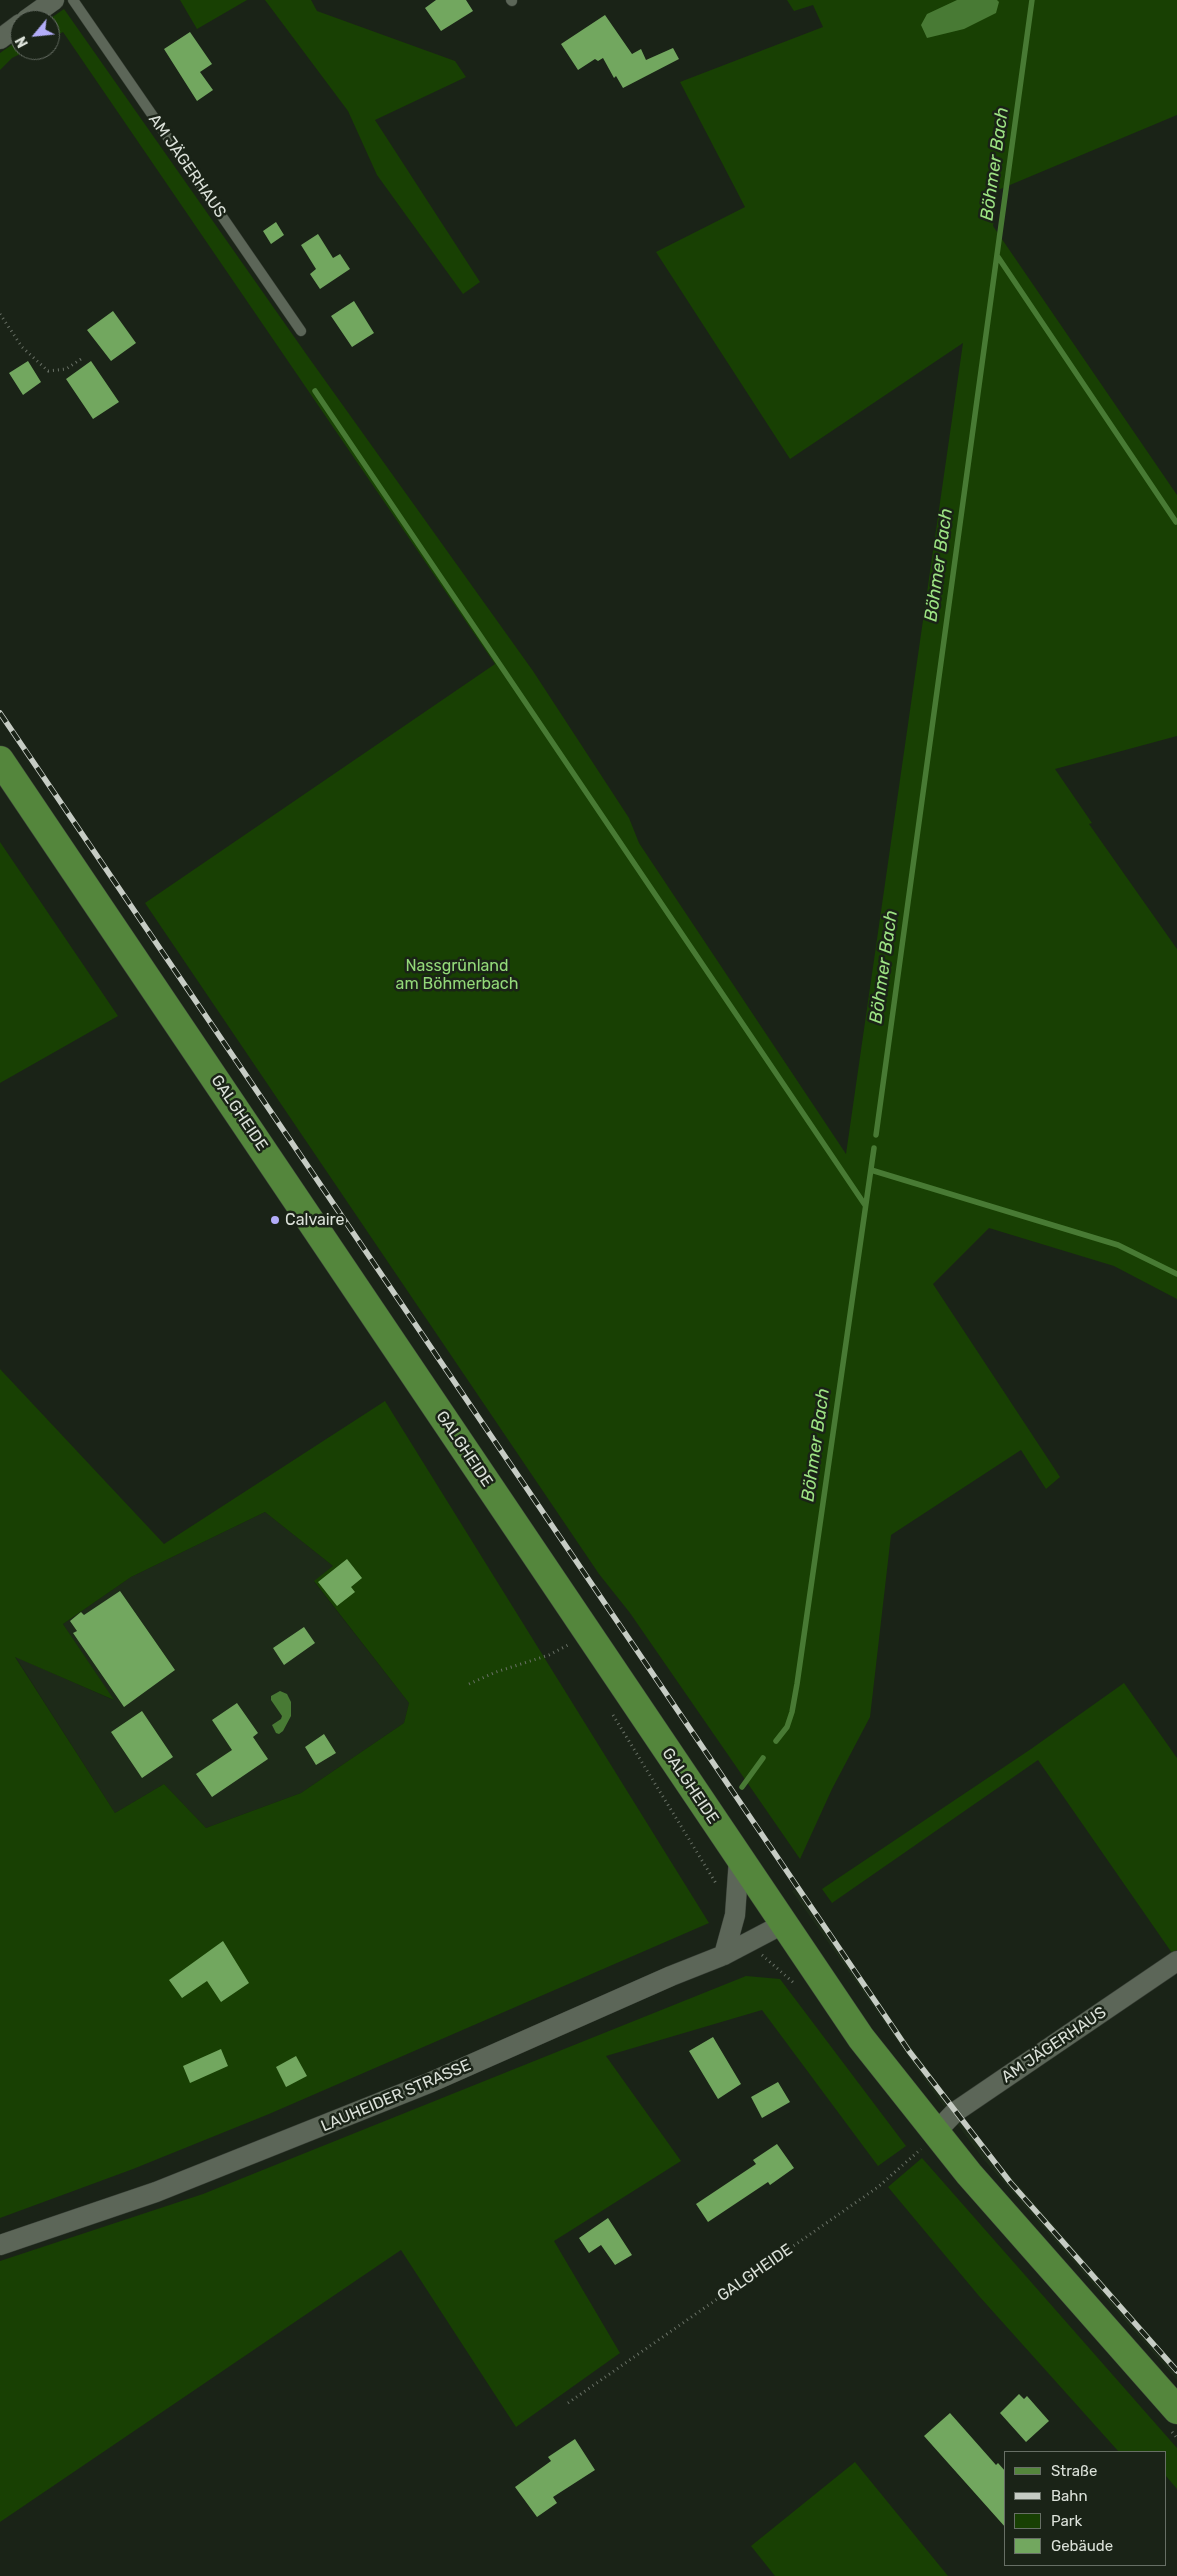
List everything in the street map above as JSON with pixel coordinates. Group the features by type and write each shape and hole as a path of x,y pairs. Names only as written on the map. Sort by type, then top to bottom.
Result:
{"main road":[{"name":"GALGHEIDE","path":"0,760 861,2038 935,2133 1177,2410"}],"street":[{"path":"40,10 54,0"},
{"path":"724,1955 735,1915 739,1859"},
{"name":"LAUHEIDER STRASSE","path":"0,2245 156,2192 277,2146 430,2083 670,1976 724,1955 783,1924"},
{"name":"AM JÄGERHAUS","path":"935,2133 955,2112 1177,1961"}],"lane":[{"name":"AM JÄGERHAUS","path":"73,0 301,331"}],"path":[{"path":"0,314 22,347 48,370 66,369 84,357"},
{"path":"469,1684 496,1672 549,1655 571,1643"},
{"name":"GALGHEIDE","path":"568,2403 878,2187 900,2169 935,2133"}],"shaded area":[{"path":"957,0 997,0 999,2 996,13 964,29 927,38 921,25 927,14"},
{"path":"265,1512 333,1566 314,1582 409,1703 404,1723 301,1793 206,1828 164,1784 115,1813 15,1656 113,1700 63,1624 131,1577"},
{"path":"280,1691 287,1694 291,1702 291,1716 283,1731 279,1734 276,1733 272,1725 281,1719 282,1716 271,1700 271,1696"},
{"path":"800,1886 903,2036 963,2117 998,2162 1177,2366 1177,2380 984,2160 939,2100 792,1891"}],"green space":[{"path":"180,0 247,0 197,29"},
{"path":"265,0 311,0 317,11 455,61 466,77 375,120 480,282 463,294 377,175 348,111"},
{"name":"Nassgrünland am Böhmerbach","path":"787,0 1177,0 1177,115 998,190 993,226 1177,495 1177,736 1055,769 1092,823 1089,824 1177,949 1177,1299 1114,1266 989,1228 933,1284 1060,1477 1046,1489 1021,1450 891,1535 870,1717 832,1789 800,1859 630,1613 599,1574 145,903 495,664 63,32 60,33 60,12 64,9 309,358 533,671 629,818 639,843 846,1154 963,343 790,459 656,252 745,207 680,82 823,27 813,5 794,11"},
{"path":"10,46 10,60 0,70 0,53"},
{"path":"0,842 118,1016 0,1083"},
{"path":"0,1369 164,1544 385,1401 709,1923 269,2114 133,2169 0,2218","holes":["265,1512 333,1566 314,1581 409,1703 404,1723 301,1793 206,1828 164,1784 115,1813 15,1657 114,1700 63,1624 131,1577"]},
{"path":"1124,1683 1177,1758 1177,1950 1172,1953 1038,1760 832,1903 822,1889 1031,1749"},
{"path":"746,1976 780,1979 906,2146 878,2166 762,2010 606,2056 681,2161 554,2241 620,2353 516,2427 401,2250 0,2522 0,2261 203,2194"},
{"path":"922,2158 1177,2448 1177,2489 1167,2477 1167,2451 1118,2451 979,2296 888,2187"},
{"path":"855,2462 948,2576 775,2576 751,2546"}],"building":[{"path":"436,0 466,0 473,11 441,31 425,8"},
{"path":"605,15 632,54 641,49 646,60 673,48 679,59 623,88 616,76 614,78 603,58 598,61 595,59 578,70 561,44"},
{"path":"190,32 212,64 200,72 213,90 197,101 164,49"},
{"path":"276,222 284,235 271,244 263,231"},
{"path":"318,234 333,258 340,254 350,269 320,289 310,274 316,269 301,245"},
{"path":"354,301 374,333 352,347 331,316"},
{"path":"113,311 136,343 111,361 87,330"},
{"path":"28,361 41,382 23,395 9,373"},
{"path":"91,361 119,402 93,419 66,379"},
{"path":"347,1559 362,1578 351,1587 355,1592 337,1606 318,1582"},
{"path":"120,1591 175,1670 124,1707 73,1633 77,1631 70,1621 81,1612 84,1615"},
{"path":"304,1627 315,1643 284,1665 273,1648"},
{"path":"237,1703 258,1733 253,1737 268,1759 212,1797 196,1774 232,1750 212,1720"},
{"path":"142,1711 173,1757 142,1778 111,1732"},
{"path":"324,1734 336,1753 316,1765 305,1747"},
{"path":"223,1941 249,1983 221,2002 207,1981 182,1998 169,1980"},
{"path":"713,2037 741,2084 718,2099 689,2051"},
{"path":"221,2049 228,2066 190,2083 183,2066"},
{"path":"296,2056 307,2076 286,2087 276,2067"},
{"path":"778,2082 790,2102 762,2118 751,2097"},
{"path":"777,2144 794,2168 770,2185 768,2182 708,2222 696,2204 756,2164 753,2160"},
{"path":"608,2218 632,2255 615,2265 601,2245 589,2253 579,2238"},
{"path":"1019,2394 1024,2399 1027,2396 1049,2421 1026,2442 1000,2413"},
{"path":"950,2413 996,2465 998,2463 1004,2470 1004,2526 924,2436"},
{"path":"575,2439 595,2470 553,2497 557,2503 537,2517 515,2487 551,2461 548,2457"}],"waterway":[{"name":"Böhmer Bach","path":"876,1135 1032,0"},
{"path":"998,257 1176,522"},
{"path":"315,391 865,1205"},
{"name":"Böhmer Bach","path":"776,1741 787,1727 797,1684 874,1148"},
{"path":"871,1170 1118,1245 1177,1274"},
{"name":"Böhmer Bach","path":"742,1787 763,1758"}],"railway":[{"path":"0,713 909,2051 1010,2182 1177,2371"}],"place":[{"name":"Calvaire","path":"275,1220"}]}
